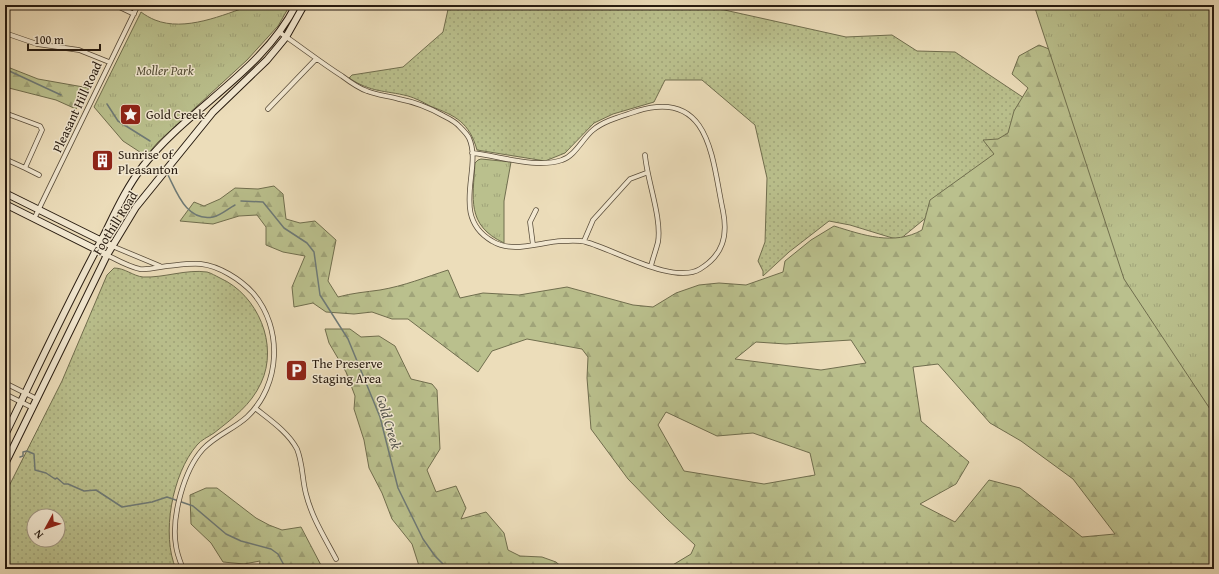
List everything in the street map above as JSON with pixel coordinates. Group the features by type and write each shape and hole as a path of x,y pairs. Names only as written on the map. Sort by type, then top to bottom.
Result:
{"main road":[{"name":"Foothill Road","path":"5,435 96,249 134,178 144,164 163,143 256,58 279,32 296,5"},
{"name":"Foothill Road","path":"5,464 107,255 136,207 194,134 228,95 268,60 286,36 304,5"},
{"path":"5,193 112,246"},
{"path":"5,204 107,255"}],"street":[{"path":"115,5 134,14"},
{"name":"Pleasant Hill Road","path":"34,219 138,5"},
{"path":"279,32 363,90 416,104 435,111 458,124 469,139 472,153 469,199 470,211 476,225 489,240 501,246 516,247 560,241 584,241 675,274 695,273 706,266 717,255 724,241 726,226 704,131 691,116 678,109 662,105 628,114 594,129 565,159 542,164 472,153"},
{"path":"5,33 37,44 79,50 109,62"},
{"path":"268,110 316,59"},
{"path":"5,113 40,126 42,130 24,168"},
{"path":"645,155 646,173 657,216 658,240 651,266"},
{"path":"5,159 39,175"},
{"path":"584,241 593,220 630,179 646,173"},
{"path":"533,245 530,222 536,210"},
{"path":"112,246 162,267"},
{"path":"107,255 141,269 201,264 218,269 241,282 262,306 273,335 273,368 267,388 255,408 237,425 213,440 202,450 193,464 183,487 177,517 176,545 183,569"},
{"path":"5,384 37,400"},
{"path":"5,394 33,408"},
{"path":"255,408 288,436 296,449 302,466 306,494 314,517 336,559"}],"green space":[{"name":"Moller Park","path":"252,5 290,5 278,26 247,60 158,142 146,156 123,141 94,107 141,12 155,20 179,24 204,21"},
{"path":"449,5 702,5 846,37 892,35 917,51 955,52 1024,98 1007,159 956,193 899,240 850,225 829,221 789,252 763,276 763,271 758,261 765,242 767,178 755,125 702,80 665,80 654,102 613,114 594,123 565,153 545,161 477,150 474,140 465,126 447,113 408,96 371,89 349,78 352,75 403,67 443,32"},
{"path":"1034,5 1214,5 1214,415 1124,279"},
{"path":"1214,5 1214,569 666,569 691,554 695,545 628,479 591,429 587,378 588,357 582,349 527,339 492,351 478,372 408,319 392,319 372,312 354,314 326,312 313,303 294,307 292,287 305,256 283,252 266,245 266,227 257,215 239,216 213,224 180,221 194,202 204,206 220,199 235,188 258,189 274,186 283,194 286,219 300,223 315,221 336,240 328,281 338,297 398,286 448,270 460,298 483,293 519,295 567,287 633,305 653,307 676,293 699,285 719,283 746,285 783,272 785,261 811,240 834,226 856,233 889,238 911,235 922,230 930,200 994,154 983,140 998,139 1008,133 1014,111 1028,88 1012,74 1019,56 1039,45 1064,55","holes":["851,340 866,363 821,370 735,359 756,342 786,344","938,364 990,423 1021,441 1073,479 1115,534 1082,537 1020,488 989,480 955,522 920,504 956,484 969,462 921,421 913,367","666,412 717,436 753,433 810,453 815,475 764,484 684,471 658,425"]},
{"path":"5,66 38,79 89,88 76,109 56,100 5,87"},
{"path":"481,159 511,162 504,201 504,243 492,236 483,228 474,210 473,188 475,163"},
{"path":"114,268 122,269 143,277 199,271 207,272 233,286 245,296 254,309 262,323 266,338 268,353 266,368 257,391 247,405 228,422 197,445 188,457 181,472 175,488 169,522 169,539 176,569 5,569 5,494 62,381 107,275"},
{"path":"325,329 350,329 361,337 379,336 395,346 411,379 432,384 437,390 440,449 427,470 436,492 456,486 466,508 461,519 486,512 504,533 508,550 520,556 542,557 556,562 564,569 420,569 412,544 392,519 382,493 369,468 364,440 354,409 355,396 346,372 329,343"},
{"path":"206,488 217,488 256,518 269,525 282,530 301,527 323,569 259,569 260,561 244,564 223,562 211,543 191,524 190,495"}],"waterway":[{"name":"Gold Creek","path":"5,69 61,95"},
{"name":"Gold Creek","path":"107,104 118,121 150,141"},
{"name":"Gold Creek","path":"168,175 179,198 184,205 196,215 213,217 235,205"},
{"name":"Gold Creek","path":"241,201 263,202 284,228 307,243 314,252 320,295 348,339 380,417 398,488 423,539 435,556 448,569"},
{"path":"20,457 23,456 23,452 27,451 34,454 35,470 46,473 55,479 57,478 64,484 68,484 84,491 96,490 122,507 152,502 167,497 193,506 226,534 241,541 271,549 278,554 286,569"}],"place":[{"name":"Gold Creek","path":"130,114"},
{"name":"Sunrise of Pleasanton","path":"102,161"},
{"name":"The Preserve Staging Area","path":"296,370"}]}
